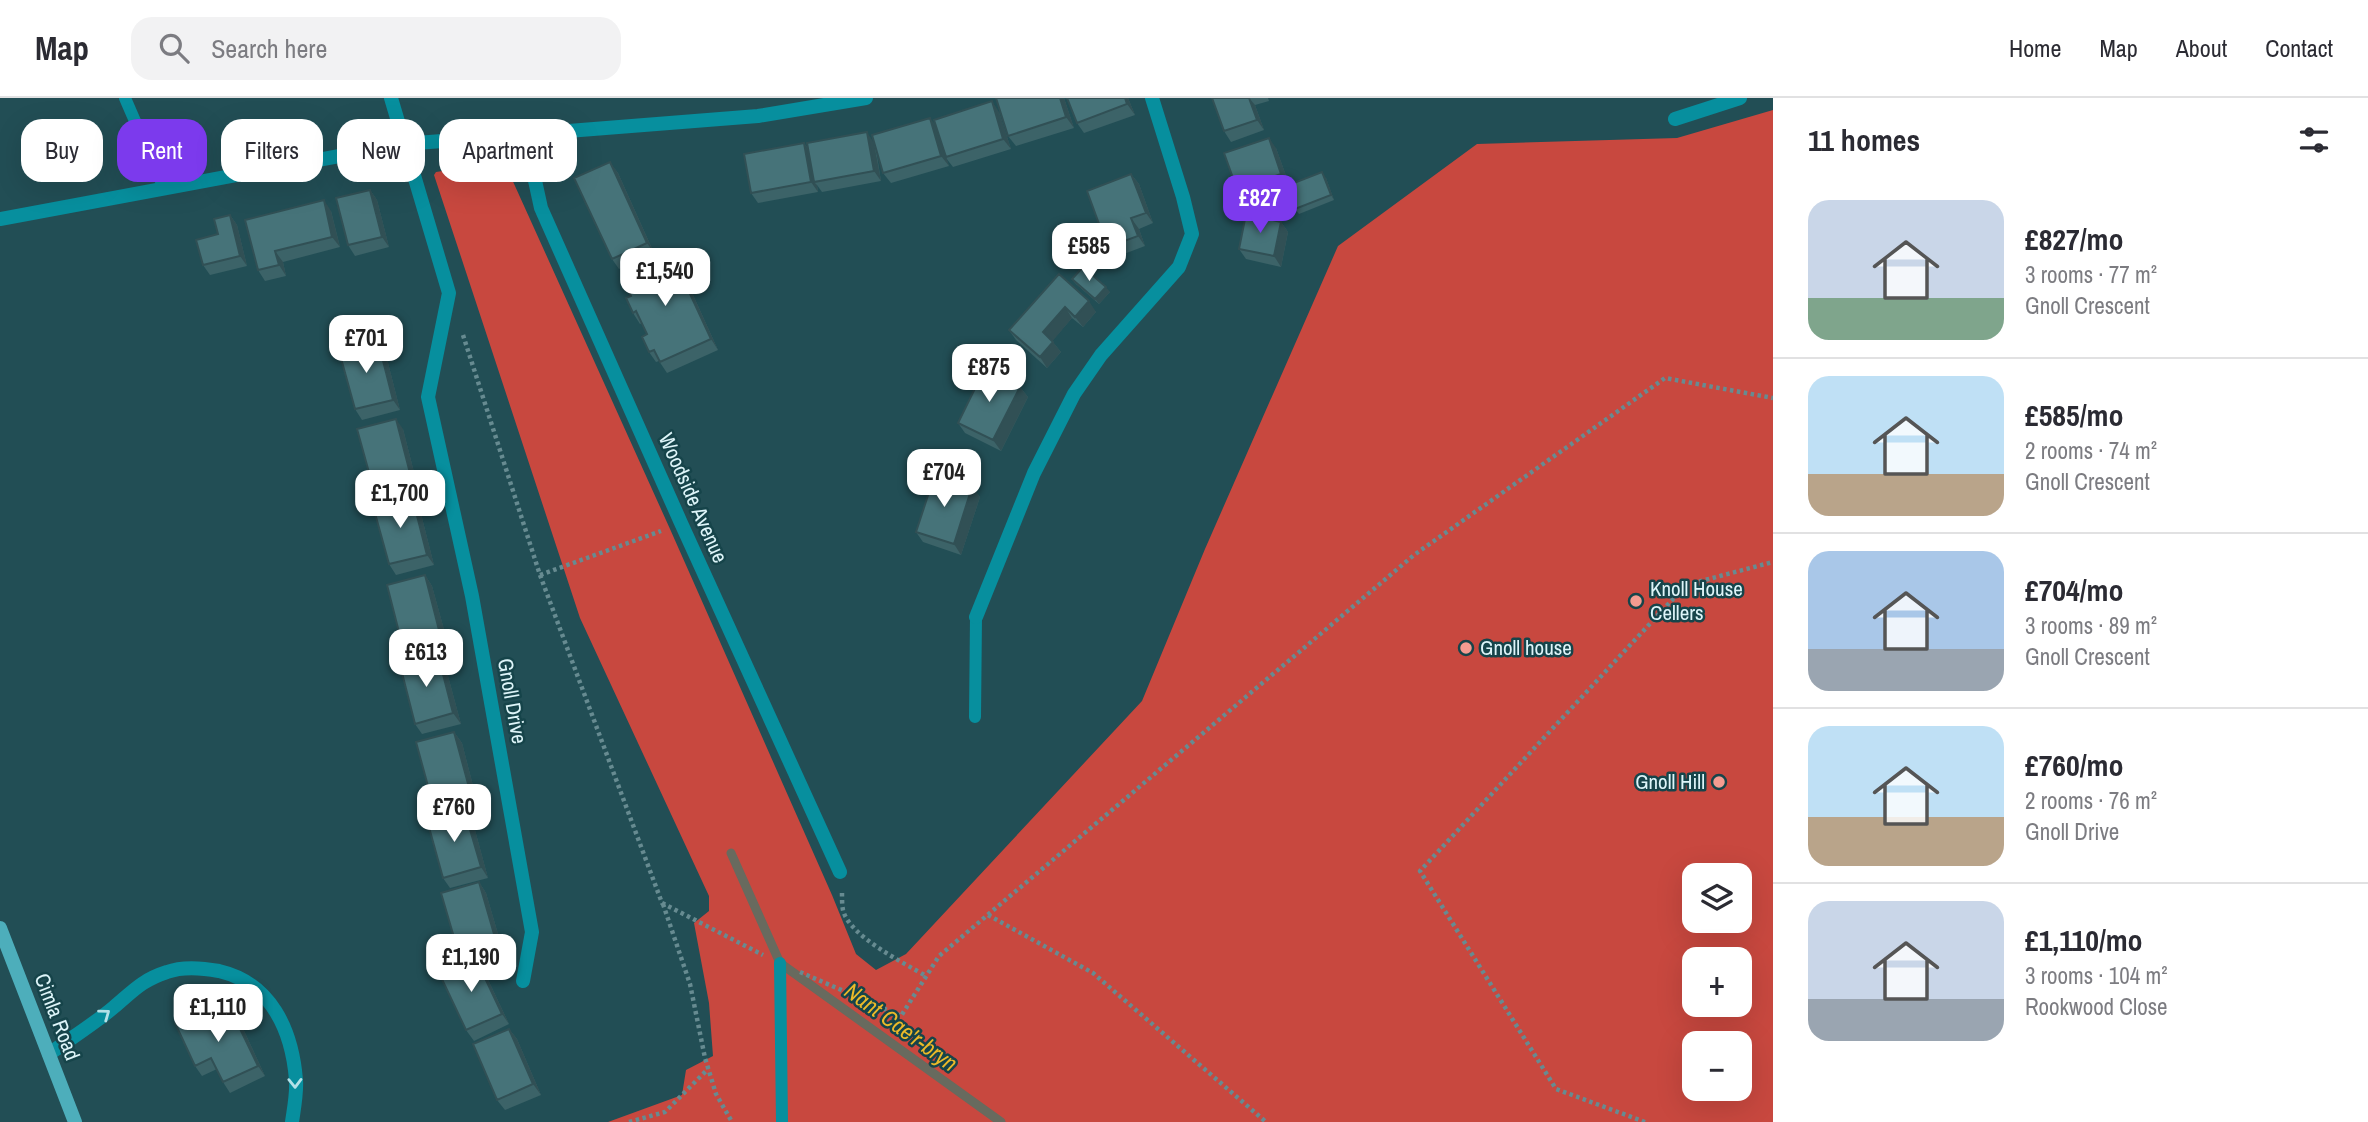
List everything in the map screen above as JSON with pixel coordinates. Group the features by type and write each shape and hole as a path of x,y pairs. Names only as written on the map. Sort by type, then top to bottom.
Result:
{"main road":[{"name":"Cimla Road","path":"0,928 75,1122"}],"street":[{"name":"Gnoll Drive","path":"391,98 397,119"},
{"path":"577,131 758,117 866,98"},
{"path":"976,617 1034,473 1074,394 1101,355 1179,267 1192,234 1184,197 1152,98"},
{"path":"1675,119 1740,98"},
{"path":"0,219 337,156"},
{"name":"Gnoll Drive","path":"415,182 449,293 428,397 472,596 532,932 523,981"},
{"name":"Woodside Avenue","path":"535,182 541,208 840,872"},
{"path":"50,1054 113,1008 138,985 169,971 202,968 235,975 264,993 281,1021 292,1051 296,1082 292,1122"}],"lane":[{"path":"125,98 164,188"},
{"path":"975,717 976,617"},
{"path":"780,963 782,1122"}],"path":[{"path":"461,331 540,575 690,984 716,1094 732,1122"},
{"path":"662,903 780,963 901,1016 939,956 1414,555 1665,378 1773,398"},
{"path":"540,575 681,523"},
{"path":"1645,1122 1556,1089 1420,871 1686,585 1773,562"},
{"path":"840,872 843,913 856,930 926,976"},
{"path":"988,915 1093,973 1266,1122"},
{"path":"629,1122 665,1112 708,1069"}],"shaded area":[{"path":"1773,110 1773,1122 608,1122 682,1095 686,1070 713,1056 709,1003 694,923 709,911 709,896 580,618 434,175 436,172 439,172 439,182 513,182 670,529 856,954 876,970 906,954 1142,701 1205,549 1338,246 1477,144 1677,138"}],"building":[{"path":"996,98 1060,98 1066,117 1008,136"},
{"path":"1067,98 1125,98 1127,104 1077,123"},
{"path":"1212,98 1249,98 1257,120 1224,131"},
{"path":"992,101 1003,139 946,157 934,120"},
{"path":"930,118 941,156 883,173 872,135"},
{"path":"867,132 874,171 814,182 807,143"},
{"path":"1269,138 1281,174 1237,189 1224,153"},
{"path":"804,143 811,182 751,193 744,154"},
{"path":"610,162 647,243 612,259 576,182 577,177"},
{"path":"1322,172 1331,195 1295,209 1286,186"},
{"path":"1131,174 1146,213 1131,218 1138,236 1100,250 1091,227 1099,224 1087,191"},
{"path":"370,190 382,237 348,245 336,198"},
{"path":"324,200 332,237 275,251 279,265 258,270 245,220"},
{"path":"1246,214 1281,222 1274,256 1239,249"},
{"path":"230,215 240,256 203,265 196,240 218,234 214,219"},
{"path":"671,253 711,339 660,362 654,350 649,352 642,337 647,334 626,298 631,296 622,276"},
{"path":"1083,267 1106,287 1095,299 1072,279"},
{"path":"1059,274 1089,301 1075,317 1065,307 1043,332 1053,342 1040,357 1009,330"},
{"path":"378,341 393,400 355,409 339,351"},
{"path":"985,368 1020,387 993,440 958,423"},
{"path":"396,419 411,477 373,487 357,429"},
{"path":"935,474 972,487 954,544 916,532"},
{"path":"412,496 427,555 389,564 373,506"},
{"path":"425,575 440,634 402,644 387,585"},
{"path":"438,655 453,713 415,724 400,665"},
{"path":"454,732 470,791 432,801 416,742"},
{"path":"464,809 481,867 443,878 427,820"},
{"path":"479,882 496,941 458,951 441,893"},
{"path":"476,959 502,1014 466,1030 440,975"},
{"path":"231,1010 258,1066 223,1082 211,1058 195,1066 175,1023 198,1013 202,1023"},
{"path":"509,1029 533,1084 497,1100 473,1044"}],"waterway":[{"name":"Nant Cae'r-bryn","path":"731,853 780,963 1001,1122"}],"place":[{"name":"Knoll House Cellers","path":"1636,601"},
{"name":"Gnoll house","path":"1466,648"},
{"name":"Gnoll Hill","path":"1719,782"}]}
